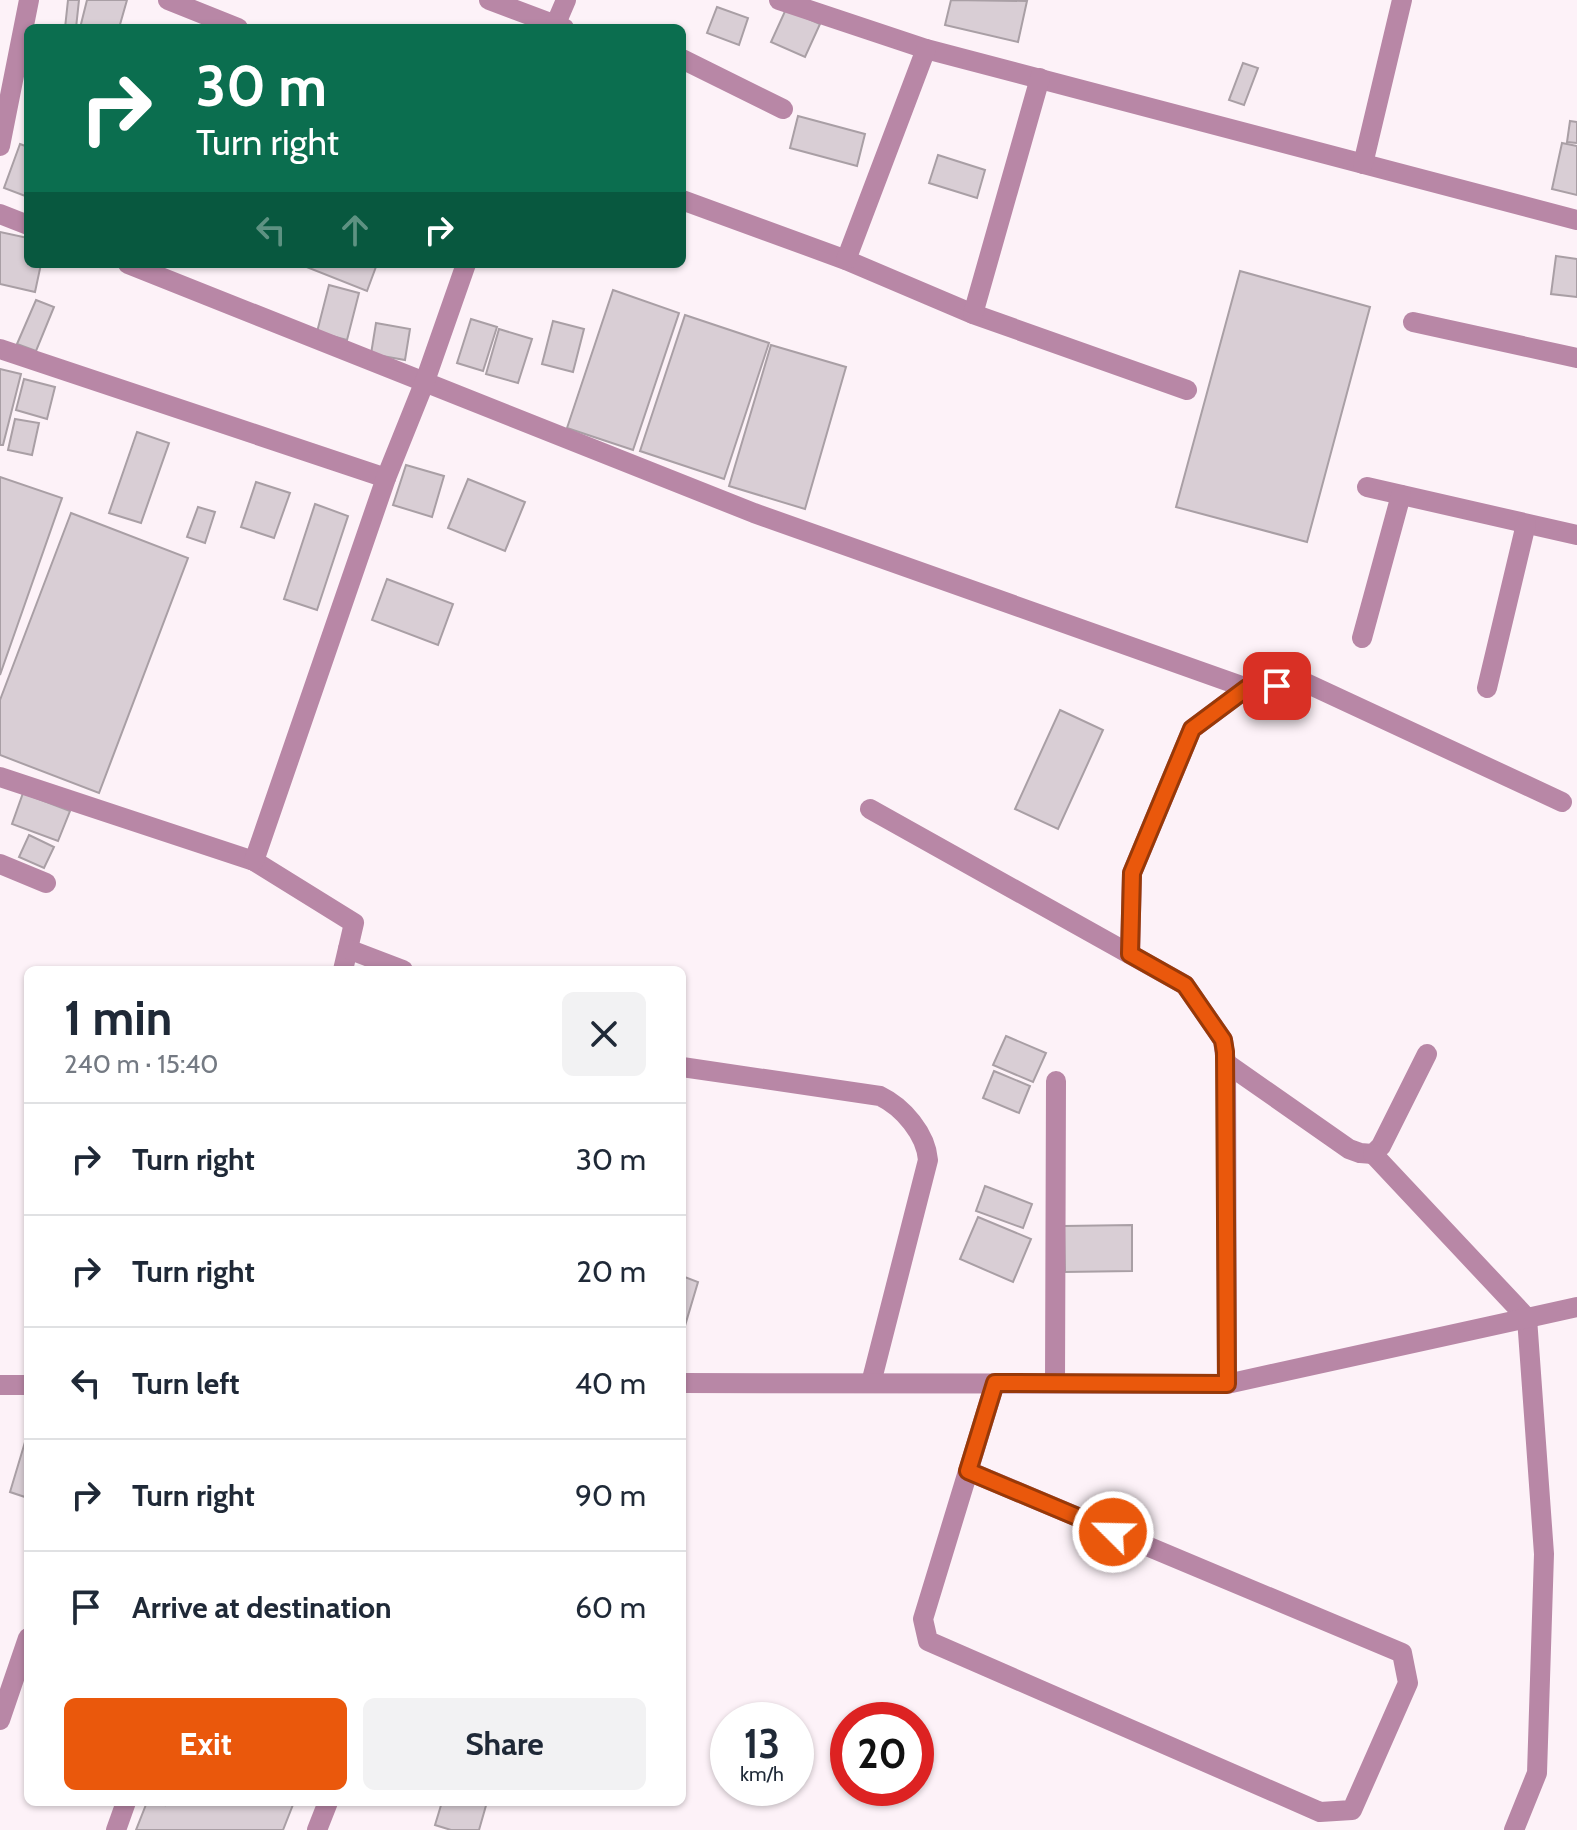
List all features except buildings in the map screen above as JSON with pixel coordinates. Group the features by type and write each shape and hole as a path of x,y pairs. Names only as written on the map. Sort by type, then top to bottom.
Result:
{"street":[{"path":"27,24 29,0"},
{"path":"168,0 228,24"},
{"path":"489,0 549,24"},
{"path":"558,24 566,0"},
{"path":"779,0 926,49 1577,220"},
{"path":"1363,164 1402,0"},
{"path":"846,260 926,49"},
{"path":"0,146 20,94 24,52"},
{"path":"686,61 783,109"},
{"path":"973,314 1040,78"},
{"path":"686,201 846,260 973,314 1187,390"},
{"path":"0,214 24,223"},
{"path":"138,268 754,513 1247,688 1306,683 1562,802"},
{"path":"254,861 386,478 425,381 465,268"},
{"path":"1413,322 1577,358"},
{"path":"0,349 386,478"},
{"path":"1367,487 1577,535"},
{"path":"1362,638 1401,495"},
{"path":"1487,688 1526,524"},
{"path":"1130,954 1132,873 1192,729 1247,688"},
{"path":"0,777 254,861 354,923 344,966"},
{"path":"870,809 1185,985 1223,1040 1226,1063 1227,1384"},
{"path":"0,864 46,883"},
{"path":"348,949 393,966"},
{"path":"1373,1154 1381,1146 1427,1054"},
{"path":"1226,1063 1349,1149 1373,1154 1527,1318 1544,1554 1537,1773 1514,1830"},
{"path":"686,1068 880,1096 906,1117 923,1139 928,1160 871,1383"},
{"path":"1055,1383 1056,1081"},
{"path":"686,1383 1227,1384 1577,1307"},
{"path":"968,1471 1402,1653 1408,1683 1352,1810 1320,1812 928,1641 923,1619 968,1471 995,1383"},
{"path":"0,1385 24,1385"},
{"path":"0,1720 24,1650"},
{"path":"116,1830 125,1806"},
{"path":"317,1830 326,1806"}],"route":[{"path":"1113,1532 968,1471 995,1383 1227,1384 1226,1063 1223,1040 1185,985 1130,954 1132,873 1192,729 1247,688 1277,686"}]}
